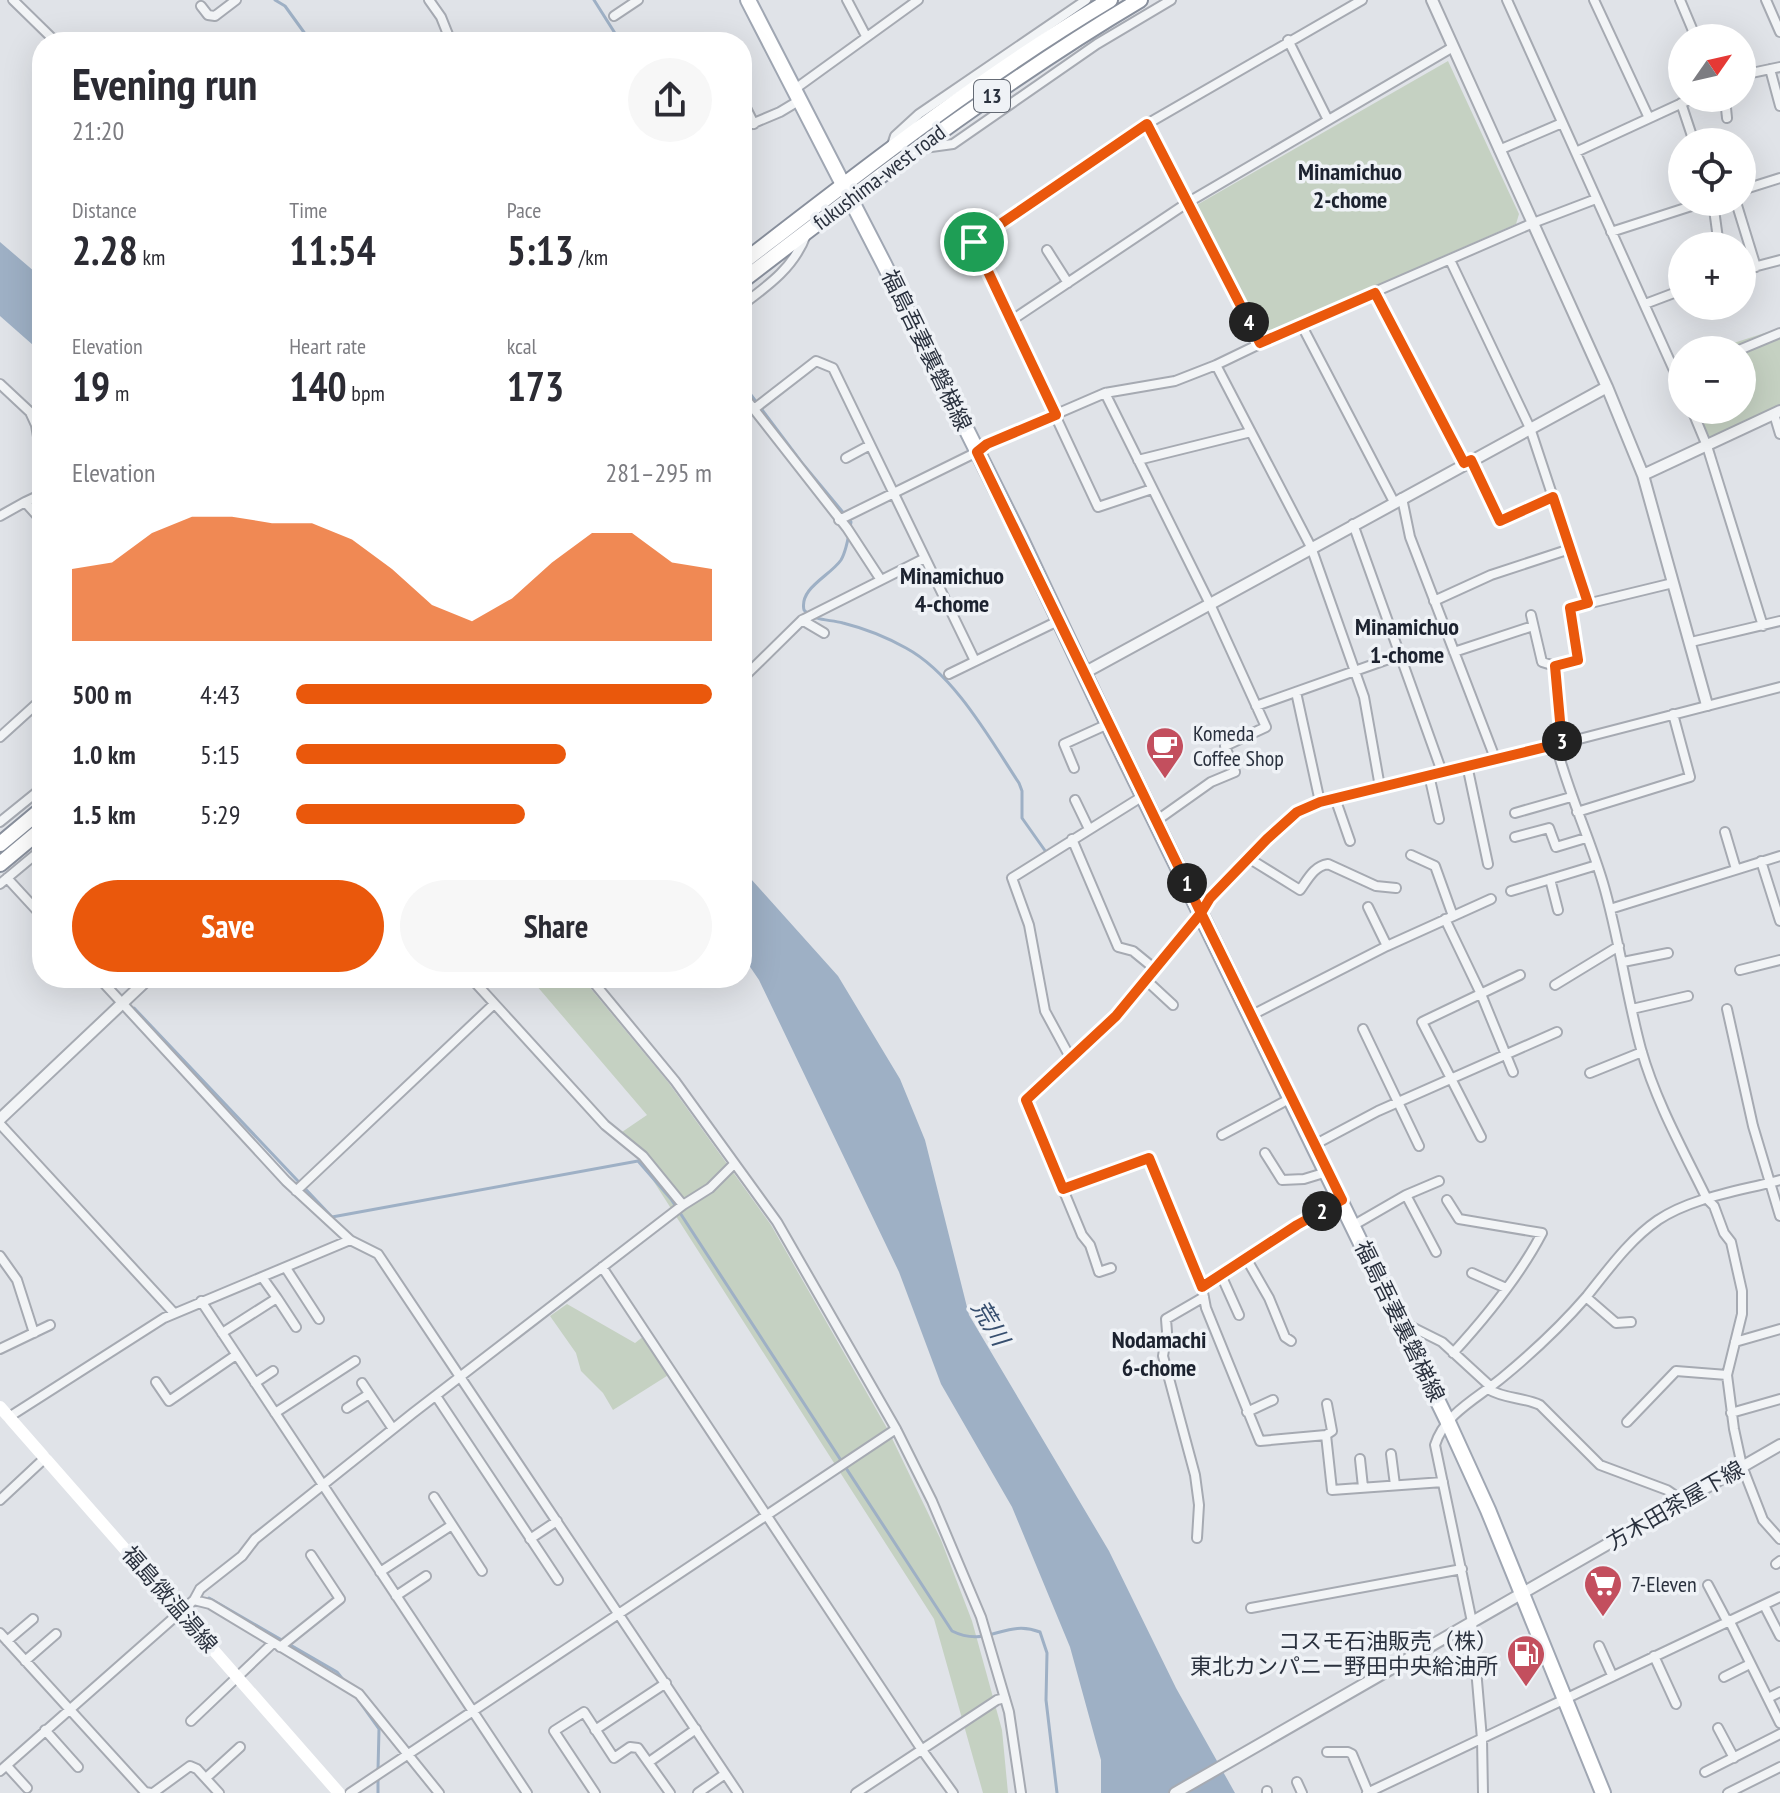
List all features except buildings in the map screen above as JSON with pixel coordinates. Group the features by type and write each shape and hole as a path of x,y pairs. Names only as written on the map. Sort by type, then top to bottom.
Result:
{"main road":[{"name":"福島吾妻裏磐梯線","path":"748,0 977,452 1447,1420 1603,1793"},
{"name":"fukushima-west road","path":"752,273 808,230 891,150 1110,0"},
{"name":"fukushima-west road","path":"752,255 845,192 918,148 1072,41 1140,0"},
{"path":"0,844 32,817"},
{"path":"0,864 32,837"},
{"name":"福島微温湯線","path":"4,1412 339,1793"}],"street":[{"path":"13,0 46,32"},
{"path":"201,6 208,15 215,16 236,0"},
{"path":"429,0 447,32"},
{"path":"614,16 638,0"},
{"path":"847,0 866,36"},
{"path":"752,120 754,124 797,94 866,36 918,0"},
{"path":"891,150 895,136 919,114 1086,0"},
{"path":"918,148 953,144 1097,44 1171,0"},
{"path":"1152,489 1098,507 974,242 1147,124 1362,0"},
{"path":"1432,0 1607,387 1643,475 1707,705"},
{"path":"1507,0 1668,351"},
{"path":"1594,0 1649,118"},
{"path":"1680,0 1690,24"},
{"path":"1766,0 1780,32"},
{"path":"1288,40 1328,120"},
{"path":"1012,320 1187,203 1453,47"},
{"path":"1756,72 1780,67"},
{"path":"1770,69 1780,106"},
{"path":"1576,152 1668,109"},
{"path":"1726,112 1727,118"},
{"path":"1499,150 1562,123"},
{"path":"1147,124 1260,343"},
{"path":"1756,186 1780,178"},
{"path":"843,517 977,452 987,444 1105,393 1175,381 1216,365 1301,324 1533,223 1596,199"},
{"path":"1611,232 1668,214"},
{"path":"752,297 796,258 808,230"},
{"path":"752,250 761,248"},
{"path":"1047,250 1068,283"},
{"path":"1450,260 1530,428 1588,603"},
{"path":"1756,267 1780,260"},
{"path":"1375,293 1500,521 1553,497"},
{"path":"1645,304 1668,295"},
{"path":"1301,324 1398,500 1495,758"},
{"path":"1756,343 1780,333"},
{"path":"758,406 816,361 833,368 975,661"},
{"path":"1216,365 1311,547 1364,697 1380,787"},
{"path":"0,384 32,416"},
{"path":"1084,673 1607,387"},
{"path":"1105,393 1209,602 1266,727 1225,746 1235,772 1211,782 1156,821"},
{"path":"752,402 843,517 881,580"},
{"path":"1643,475 1777,412 1780,434"},
{"path":"1698,424 1763,626"},
{"path":"1138,460 1251,432"},
{"path":"846,458 870,445"},
{"path":"0,516 32,499"},
{"path":"25,502 32,510"},
{"path":"1353,524 1442,772"},
{"path":"1434,601 1491,575 1570,549"},
{"path":"752,669 802,620 925,558"},
{"path":"1531,615 1542,662 1555,666 1578,660 1570,608 1673,583"},
{"path":"802,620 824,633"},
{"path":"949,674 1058,621"},
{"path":"1691,642 1780,621"},
{"path":"1454,652 1533,626"},
{"path":"1256,706 1400,655"},
{"path":"1555,666 1559,744 1571,797 1610,909 1642,1052 1655,1090 1731,1242 1742,1291 1742,1314 1727,1375 1731,1413 1742,1466 1763,1520 1780,1539"},
{"path":"1111,1268 1099,1272 1090,1245 1082,1235 1022,1102 1116,1016 1210,898 1297,812 1335,798 1780,687"},
{"path":"1296,692 1320,802"},
{"path":"0,737 32,708"},
{"path":"1577,812 1690,777 1673,714"},
{"path":"1074,768 1064,744 1108,724"},
{"path":"1467,765 1488,864"},
{"path":"1429,775 1439,819"},
{"path":"0,822 32,796"},
{"path":"1071,1059 1045,1011 1029,925 1012,878 1143,796"},
{"path":"1515,813 1571,797"},
{"path":"1335,798 1350,841"},
{"path":"1075,800 1089,829"},
{"path":"1515,837 1549,828 1556,847 1586,838"},
{"path":"1725,832 1736,869"},
{"path":"1072,839 1118,947 1133,951 1155,969"},
{"path":"1411,855 1435,866 1449,917 1513,1072"},
{"path":"1610,909 1780,856"},
{"path":"32,857 4,881 32,907"},
{"path":"1250,859 1300,890 1320,865 1328,864 1376,886 1396,888"},
{"path":"1761,861 1780,921"},
{"path":"1511,891 1597,865"},
{"path":"1550,879 1558,910"},
{"path":"1250,1016 1387,946 1491,899"},
{"path":"1368,907 1387,946"},
{"path":"1555,985 1619,946"},
{"path":"1623,962 1668,953"},
{"path":"1740,970 1780,960"},
{"path":"1481,1137 1422,1022 1520,975"},
{"path":"1146,980 1173,1005"},
{"path":"108,988 296,1191 350,1240 378,1254 738,1793"},
{"path":"138,988 0,1121 174,1313"},
{"path":"480,988 605,1125 643,1156 683,1205"},
{"path":"598,988 675,1081 777,1222 896,1429 932,1501 981,1617 1005,1698 1021,1793"},
{"path":"1632,1009 1688,996"},
{"path":"296,1191 494,1004"},
{"path":"1727,1009 1753,1126 1780,1216"},
{"path":"1363,1029 1419,1146"},
{"path":"1314,1145 1398,1103 1557,1032"},
{"path":"1590,1073 1642,1052"},
{"path":"1222,1135 1291,1097"},
{"path":"1265,1153 1282,1180 1304,1179 1327,1171"},
{"path":"1063,1189 1149,1158 1260,1441 1326,1435 1332,1431 1327,1404"},
{"path":"27,1788 2,1769 194,1600 200,1589 242,1556 255,1539 602,1267 710,1188 734,1164"},
{"path":"1483,1793 1482,1739 1472,1622 1435,1445 1447,1420 1490,1388 1545,1339 1639,1235 1660,1219 1707,1199 1780,1180"},
{"path":"1354,1225 1406,1195 1439,1181"},
{"path":"1406,1195 1436,1252"},
{"path":"1202,1287 1342,1200"},
{"path":"1447,1200 1459,1219 1542,1233 1482,1321 1453,1353"},
{"path":"4,1412 174,1313 350,1240"},
{"path":"0,1256 17,1280 34,1333"},
{"path":"1246,1258 1269,1298 1285,1337 1291,1341"},
{"path":"602,1267 953,1793"},
{"path":"286,1268 319,1319"},
{"path":"1472,1273 1506,1288"},
{"path":"1221,1275 1239,1315"},
{"path":"262,1277 296,1327"},
{"path":"1197,1538 1199,1505 1195,1475 1163,1356 1166,1319 1204,1297"},
{"path":"1586,1297 1616,1323 1631,1322"},
{"path":"222,1333 277,1298"},
{"path":"201,1301 527,1793"},
{"path":"1397,1319 1442,1342 1496,1394 1530,1400 1540,1405 1600,1465 1667,1490 1683,1501"},
{"path":"0,1349 50,1325"},
{"path":"1735,1342 1780,1329"},
{"path":"156,1382 169,1401 236,1355"},
{"path":"275,1413 355,1361"},
{"path":"255,1383 273,1371"},
{"path":"1627,1422 1676,1371 1727,1375"},
{"path":"362,1383 393,1429"},
{"path":"347,1408 369,1394"},
{"path":"436,1396 558,1580"},
{"path":"1731,1413 1780,1399"},
{"path":"1247,1412 1273,1400"},
{"path":"350,1793 896,1429"},
{"path":"1326,1435 1332,1490 1443,1482"},
{"name":"方木田茶屋下線","path":"1175,1793 1780,1445"},
{"path":"1391,1454 1395,1485"},
{"path":"0,1500 45,1458"},
{"path":"1360,1459 1363,1487"},
{"path":"434,1497 482,1571"},
{"path":"530,1539 557,1521"},
{"path":"380,1572 452,1525"},
{"path":"191,1721 277,1645 340,1599 311,1555"},
{"path":"1251,1608 1462,1569"},
{"path":"396,1596 426,1576"},
{"path":"1708,1585 1780,1723"},
{"path":"1327,1752 1352,1754 1368,1793 1780,1597"},
{"path":"194,1600 210,1604 359,1694 439,1793"},
{"path":"1764,1605 1780,1636"},
{"path":"0,1653 33,1619"},
{"path":"0,1633 148,1793 190,1766 219,1793"},
{"path":"25,1661 56,1634"},
{"path":"1599,1646 1612,1675"},
{"path":"1654,1656 1676,1704"},
{"path":"1724,1677 1750,1664"},
{"path":"595,1730 666,1683"},
{"path":"1768,1698 1780,1692"},
{"path":"856,1793 997,1700 1005,1698"},
{"path":"595,1793 554,1731 584,1712 614,1758 630,1747 638,1748 670,1793"},
{"path":"1718,1728 1734,1758"},
{"path":"649,1762 696,1729"},
{"path":"45,1730 78,1767"},
{"path":"1705,1772 1780,1734"},
{"path":"206,1778 240,1747"},
{"path":"1728,1793 1780,1767"},
{"path":"698,1793 725,1774"},
{"path":"1297,1782 1302,1793"}],"green space":[{"path":"1448,61 1519,214 1516,224 1271,332 1255,321 1195,206"},
{"path":"1780,328 1780,417 1711,449 1700,424 1756,424 1755,336"},
{"path":"539,988 590,988 668,1082 771,1225 888,1430 941,1540 972,1621 1002,1730 1008,1793 983,1793 934,1619 622,1132 647,1115"},
{"path":"567,1304 635,1343 644,1336 670,1374 613,1410 603,1393 581,1371 576,1353 550,1316"}],"water":[{"path":"0,242 32,269 32,344 0,316"},
{"path":"752,880 838,976 900,1079 925,1140 969,1315 1109,1551 1176,1688 1235,1793 1101,1793 1101,1760 1070,1647 1012,1507 941,1384 899,1272 752,970"}],"waterway":[{"path":"275,0 285,6 304,32"},
{"path":"594,0 614,32"},
{"path":"752,396 851,522 841,560 806,595 804,610 817,618 867,630 906,648 940,674 970,709 1019,783 1022,818 1046,852"},
{"path":"134,1008 332,1217 638,1161 671,1199 952,1631 976,1637 1017,1628 1040,1632 1047,1653 1046,1700 1057,1793"},
{"path":"209,1598 337,1672 345,1682"},
{"path":"354,1694 379,1729 378,1770"},
{"path":"378,1778 378,1793"}],"place":[{"name":"Komeda Coffee Shop","path":"1165,780"},
{"name":"7-Eleven","path":"1603,1618"},
{"name":"コスモ石油販売（株） 東北カンパニー野田中央給油所","path":"1526,1688"}],"district":[{"name":"Minamichuo 2-chome","path":"1350,186"},
{"name":"Minamichuo 4-chome","path":"952,590"},
{"name":"Minamichuo 1-chome","path":"1407,641"},
{"name":"Nodamachi 6-chome","path":"1159,1354"}],"route":[{"path":"974,242 1056,415 987,444 977,452 1201,913 1116,1016 1026,1100 1063,1189 1149,1158 1202,1287 1297,1225 1342,1200 1201,913 1210,898 1297,812 1320,802 1562,743 1555,666 1578,660 1570,608 1588,603 1553,497 1500,521 1471,460 1464,463 1375,293 1260,343 1147,124 974,242"}],"water label":[{"name":"荒川","path":"990,1323"}]}
